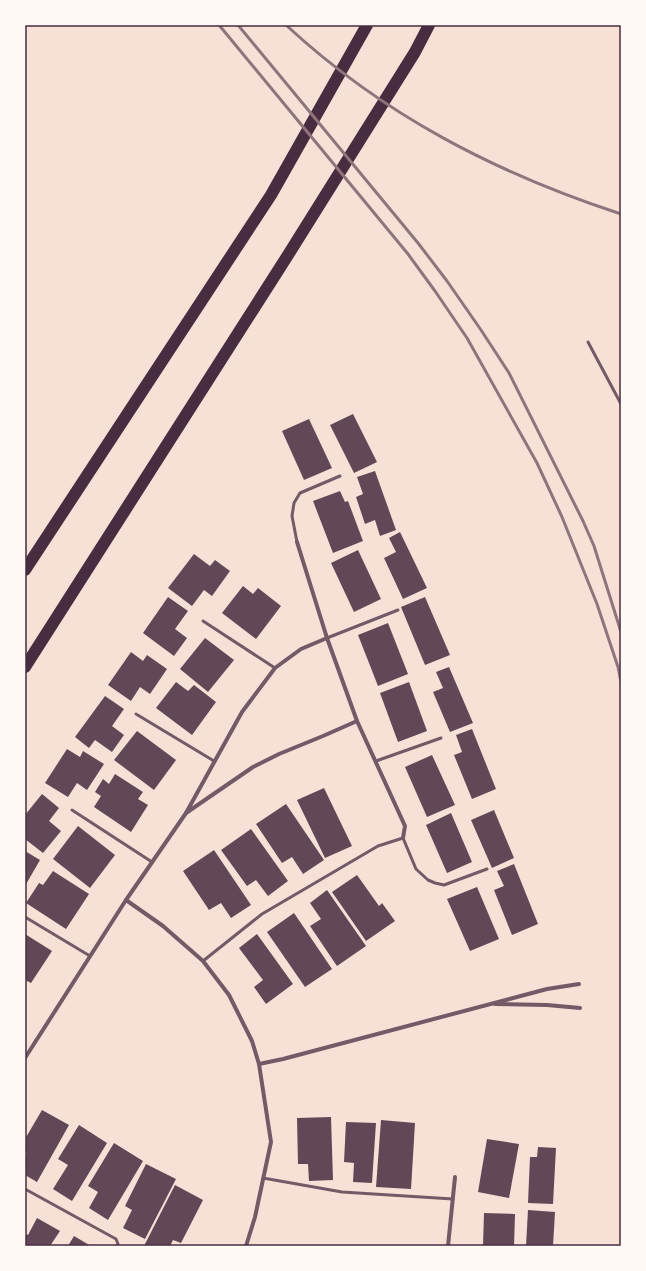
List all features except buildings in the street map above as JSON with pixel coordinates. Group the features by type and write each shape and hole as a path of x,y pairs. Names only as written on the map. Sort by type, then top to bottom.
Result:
{"highway":[{"path":"25,570 271,196 367,25"},
{"path":"25,667 288,255 415,52 429,25"}],"street":[{"path":"297,542 327,638 357,721 405,826 403,838"},
{"path":"26,1055 126,900 186,813 242,712 275,668 301,649 327,638"},
{"path":"186,813 253,767 279,754 357,721"},
{"path":"126,900 163,926 203,961 229,995 252,1041 259,1064 271,1142 256,1217 246,1246"},
{"path":"259,1064 283,1059 547,989 580,984"},
{"path":"488,1004 547,1005 580,1008"},
{"path":"448,1246 455,1177"}],"lane":[{"path":"588,342 621,404"},
{"path":"297,542 292,516 294,503 300,493 340,476"},
{"path":"327,638 398,610"},
{"path":"203,621 275,668"},
{"path":"136,714 214,761"},
{"path":"376,761 441,738"},
{"path":"72,810 152,862"},
{"path":"203,961 262,914 378,846 403,838 416,869 428,880 444,885 487,869"},
{"path":"25,916 90,956"},
{"path":"263,1178 342,1192 453,1199"},
{"path":"25,1189 116,1239 118,1244 117,1246"}],"railway":[{"path":"219,25 408,254 467,338 537,463 562,517 597,604 618,667 621,682"},
{"path":"238,25 418,243 447,281 509,373 594,546 621,632"},
{"path":"286,25 323,57 362,87 402,114 443,138 530,180 621,214"}]}
